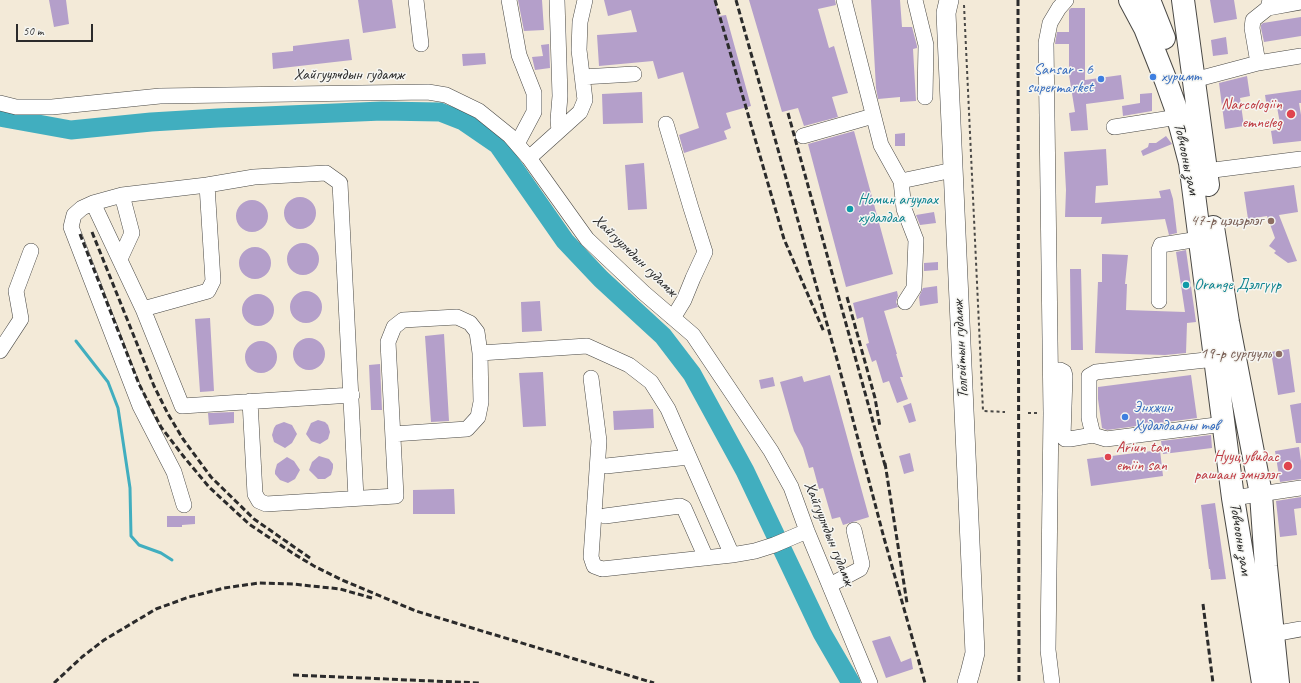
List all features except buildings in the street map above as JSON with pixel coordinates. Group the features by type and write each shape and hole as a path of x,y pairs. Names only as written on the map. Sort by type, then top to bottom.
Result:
{"highway":[{"name":"Товчооны зам","path":"1130,0 1150,40 1171,94 1190,163 1233,498 1263,683"},
{"path":"1149,0 1172,60 1173,83 1171,94"},
{"path":"1163,0 1182,59 1194,75"},
{"name":"Товчооны зам","path":"1183,0 1212,222 1228,322 1261,494 1266,566 1278,683"}],"main road":[{"name":"Толгойтын гудамж","path":"950,5 953,170 975,653 967,683"}],"street":[{"path":"416,0 421,44"},
{"path":"509,0 519,55 534,93 534,112 516,144"},
{"path":"556,0 560,96 558,120 559,131"},
{"path":"529,158 580,112 585,100 579,50 580,22 585,0"},
{"path":"844,0 881,145 901,181 904,210 916,240 914,288 905,302"},
{"path":"915,0 926,45 925,97"},
{"path":"1052,683 1048,650 1051,371 1046,43 1050,23 1066,0"},
{"path":"1258,63 1252,28 1253,20 1269,4 1301,2"},
{"path":"1194,75 1301,56"},
{"path":"582,77 634,74"},
{"name":"Хайгуулчдын гудамж","path":"0,103 16,107 52,107 160,96 428,92 446,95 479,111 510,136 529,158 587,239 644,293 693,335 771,451 790,487 807,532 870,683"},
{"path":"803,136 873,116"},
{"path":"1114,127 1178,117"},
{"path":"666,124 705,252 684,300 673,318"},
{"path":"1206,171 1301,159"},
{"path":"901,181 953,170"},
{"path":"184,505 174,472 140,406 70,227 74,215 82,208 93,203 122,195 207,185 254,177 326,173 340,183 352,395 356,498"},
{"path":"143,309 208,291 213,281 207,185"},
{"path":"120,259 132,233 122,195"},
{"path":"93,203 143,309 182,406 352,395"},
{"path":"1159,301 1159,250 1161,245 1199,239"},
{"path":"0,351 21,319 16,291 31,251"},
{"path":"250,401 255,494 259,501 266,504 396,496 388,342 394,327 404,320 457,317 470,323 477,332 480,353 481,402 478,417 467,429 393,434"},
{"path":"480,353 587,346 629,365 651,382 668,409 732,555"},
{"path":"1093,436 1089,418 1089,376 1096,372 1215,359"},
{"path":"1051,371 1060,370 1064,372 1065,376 1063,437 1065,439 1070,440 1093,436 1106,439 1224,424"},
{"path":"591,378 599,441 591,557 594,566 602,569 732,555 755,551 807,532"},
{"path":"606,466 689,457"},
{"path":"1233,498 1301,488"},
{"path":"605,516 680,506 684,508 706,558"},
{"path":"830,585 860,569 862,564 854,530"},
{"path":"1273,634 1301,629"}],"path":[{"path":"950,5 983,411 1004,412"}],"waterway":[{"path":"0,117 71,130 151,122 382,111 440,112 463,121 498,145 565,241 601,279 663,336 692,374 745,471 822,633 851,683"},
{"path":"76,341 108,382 118,408 130,488 131,536 139,545 161,553 172,560"}],"railway":[{"path":"715,0 784,239 824,332"},
{"path":"736,0 838,363 884,538 925,683"},
{"path":"1018,0 1019,683"},
{"path":"788,113 886,469"},
{"path":"92,232 154,386 183,439 211,477 254,519 310,558"},
{"path":"80,234 139,384 161,427 209,487 249,524 314,566 342,580 416,611 654,683"},
{"path":"847,297 875,398 880,427"},
{"path":"885,463 907,603"},
{"path":"54,683 82,657 104,640 156,609 189,597 224,588 259,583 293,584 340,589 372,598"},
{"path":"1203,604 1213,683"},
{"path":"293,675 479,683"}],"place":[{"name":"хуримт","path":"1153,77"},
{"name":"Sansar - 6 supermarket","path":"1101,79"},
{"name":"Narcologiin emneleg","path":"1291,114"},
{"name":"Номин агуулах худалдаа","path":"850,209"},
{"name":"47-р цэцэрлэг","path":"1271,221"},
{"name":"Orange Дэлгүүр","path":"1186,285"},
{"name":"19-р сургууль","path":"1279,354"},
{"name":"Энхжин Худалдааны төв","path":"1125,417"},
{"name":"Ariun tan emiin san","path":"1108,457"},
{"name":"Нууц увидас рашаан эмнэлэг","path":"1288,466"}]}
